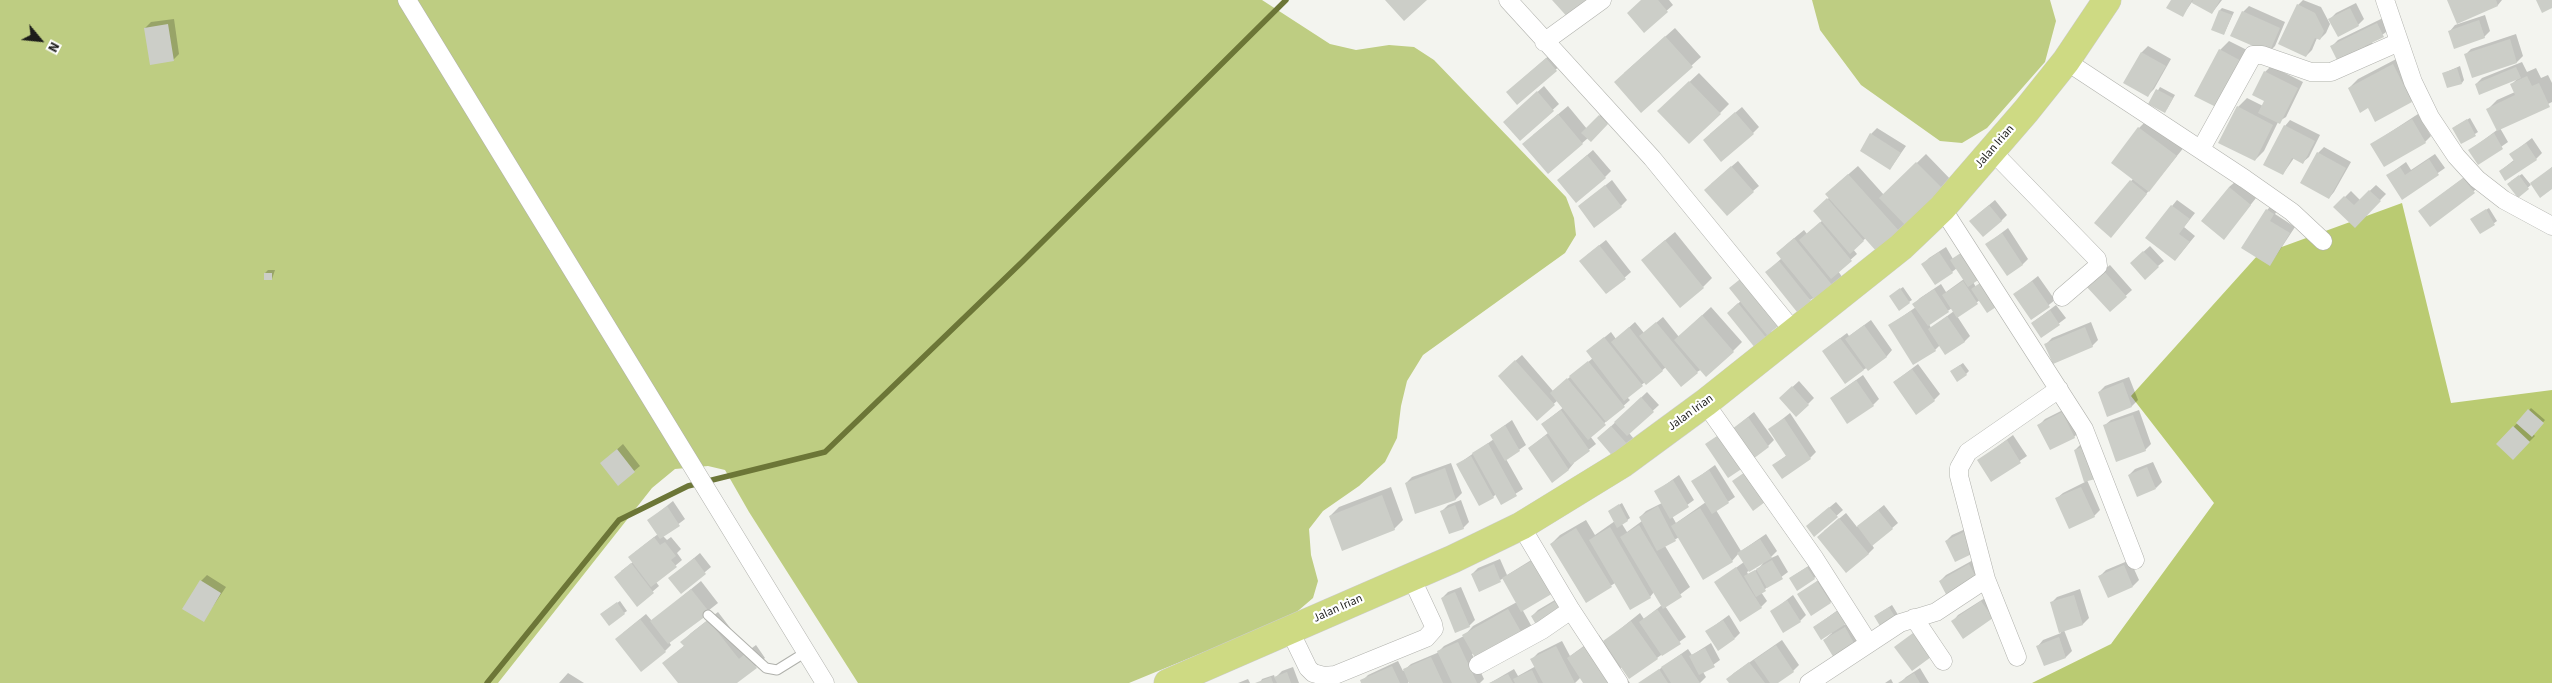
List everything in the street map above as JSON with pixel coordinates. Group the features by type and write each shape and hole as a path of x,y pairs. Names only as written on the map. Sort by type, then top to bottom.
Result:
{"main road":[{"name":"Jalan Irian","path":"1168,683 1290,631 1521,526 1622,464 1795,333 1901,247 1942,208 2066,61 2107,0"}],"street":[{"path":"407,0 825,683"},
{"path":"1508,0 1544,42 1652,158 1795,333"},
{"path":"1544,42 1602,0"},
{"path":"2385,0 2413,82 2430,117 2456,156 2477,179 2504,200 2552,226"},
{"path":"2200,148 2253,55 2262,55 2311,72 2331,72 2399,42"},
{"path":"2066,61 2200,148 2292,212 2324,240"},
{"path":"1992,151 2097,259 2098,266 2062,297"},
{"path":"1942,208 2084,429 2135,560"},
{"path":"2017,657 1986,579 1960,476 1962,461 1968,452 2059,389"},
{"path":"1705,403 1815,558 1868,642"},
{"path":"1521,526 1571,610 1619,683"},
{"path":"1290,631 1308,668 1313,673 1337,679 1426,638 1432,632 1433,624 1411,577"},
{"path":"1809,683 1868,642 1906,620 1936,612 1986,579"},
{"path":"1478,665 1542,630 1571,610"},
{"path":"1914,618 1944,661"}],"lane":[{"path":"708,615 766,668 777,670 806,652"}],"green space":[{"path":"0,0 1262,0 1330,44 1356,50 1389,45 1414,47 1434,60 1566,197 1574,218 1576,235 1565,253 1423,355 1407,381 1401,406 1397,438 1385,462 1359,486 1323,511 1309,529 1311,555 1318,581 1313,598 1292,616 1129,683 858,683 749,512 725,470 708,466 675,469 652,488 498,683 0,683"},
{"path":"1812,0 2050,0 2056,21 2045,62 1987,128 1962,143 1940,141 1861,85 1820,30"},
{"path":"2402,203 2451,403 2552,390 2552,683 2032,683 2111,644 2214,503 2131,396 2257,256"}],"building":[{"path":"1385,0 1427,0 1404,21"},
{"path":"1552,0 1588,0 1571,21"},
{"path":"1641,0 1658,0 1668,12 1644,33 1627,13"},
{"path":"2171,0 2192,0 2183,17 2166,8"},
{"path":"2193,0 2220,0 2212,14 2192,3"},
{"path":"2447,0 2496,0 2498,6 2457,24"},
{"path":"2536,0 2552,0 2552,8 2542,13"},
{"path":"2297,4 2315,13 2324,31 2320,40 2315,38 2306,57 2278,44"},
{"path":"2350,8 2359,26 2338,37 2328,19"},
{"path":"2219,10 2232,15 2224,35 2211,30"},
{"path":"2242,11 2280,28 2269,53 2230,36"},
{"path":"2479,20 2485,38 2454,49 2448,31"},
{"path":"2377,23 2384,37 2365,46 2369,54 2341,68 2330,46"},
{"path":"168,24 174,61 150,65 144,28"},
{"path":"1665,36 1693,67 1641,113 1614,82"},
{"path":"2510,39 2517,63 2472,78 2464,54"},
{"path":"2219,49 2245,63 2220,109 2194,96"},
{"path":"2141,52 2166,66 2148,97 2123,83"},
{"path":"1546,58 1557,71 1517,105 1506,92"},
{"path":"2393,64 2412,102 2375,122 2368,108 2360,113 2348,88"},
{"path":"2516,67 2521,78 2479,95 2475,84"},
{"path":"2457,68 2462,84 2447,88 2442,73"},
{"path":"2264,71 2298,88 2280,124 2258,113 2264,101 2252,95"},
{"path":"2527,76 2532,86 2539,83 2550,107 2497,131 2486,109 2515,95 2510,84"},
{"path":"1689,81 1721,114 1689,144 1657,111"},
{"path":"2156,89 2173,98 2165,113 2148,104"},
{"path":"1537,91 1554,111 1520,141 1503,122"},
{"path":"2237,106 2273,125 2255,161 2218,143"},
{"path":"1735,112 1754,134 1721,162 1703,140"},
{"path":"1558,114 1583,144 1548,174 1522,144"},
{"path":"1599,115 1608,124 1591,142 1581,133"},
{"path":"2412,119 2426,143 2384,167 2370,144"},
{"path":"2467,119 2476,136 2461,144 2452,128"},
{"path":"2284,125 2315,141 2303,164 2292,158 2283,175 2263,165"},
{"path":"2138,127 2177,156 2149,192 2111,163"},
{"path":"1870,133 1901,153 1890,170 1860,151"},
{"path":"2494,133 2503,149 2478,165 2468,150"},
{"path":"2526,143 2537,160 2505,181 2499,171 2514,161 2509,154"},
{"path":"2317,152 2346,168 2329,199 2300,183"},
{"path":"1587,155 1606,178 1576,203 1557,180"},
{"path":"2429,159 2439,175 2402,200 2386,175 2400,167 2405,175"},
{"path":"1916,162 1947,193 1910,230 1879,198"},
{"path":"1731,166 1754,192 1727,216 1704,190"},
{"path":"2552,167 2552,189 2540,198 2530,183"},
{"path":"1848,174 1900,232 1877,252 1825,194"},
{"path":"2519,175 2529,189 2518,198 2507,184"},
{"path":"2463,178 2475,193 2430,227 2418,211"},
{"path":"2130,180 2147,194 2111,238 2094,223"},
{"path":"1605,185 1622,207 1594,228 1578,206"},
{"path":"2229,187 2251,205 2224,240 2201,221"},
{"path":"2369,190 2381,201 2355,228 2333,207 2344,196 2354,205"},
{"path":"1827,198 1864,241 1850,254 1813,211"},
{"path":"1989,205 2002,221 1983,237 1969,221"},
{"path":"2171,205 2190,219 2179,234 2190,242 2175,261 2145,238"},
{"path":"2266,209 2274,214 2270,221 2290,233 2270,266 2241,248"},
{"path":"2486,209 2495,225 2480,234 2470,219"},
{"path":"1820,222 1852,261 1831,279 1799,240"},
{"path":"2002,233 2023,265 2007,276 1985,244"},
{"path":"1794,238 1837,291 1819,305 1776,253"},
{"path":"1665,240 1704,288 1680,308 1641,260"},
{"path":"1599,245 1626,279 1606,294 1579,261"},
{"path":"1967,249 1984,276 1968,287 1950,260"},
{"path":"2143,251 2159,267 2145,280 2130,263"},
{"path":"1939,252 1953,273 1935,285 1921,264"},
{"path":"1779,261 1811,301 1797,312 1765,272"},
{"path":"2103,270 2127,297 2110,312 2085,285"},
{"path":"264,273 272,273 272,280 264,280"},
{"path":"1744,276 1782,323 1767,335 1729,288"},
{"path":"1986,279 2002,303 1987,313 1971,289"},
{"path":"1963,281 1978,304 1957,318 1942,295"},
{"path":"2032,281 2050,307 2031,320 2013,294"},
{"path":"1900,288 1910,303 1899,311 1889,296"},
{"path":"1934,289 1949,312 1928,326 1912,304"},
{"path":"1738,303 1768,340 1756,349 1727,313"},
{"path":"2050,310 2060,325 2041,338 2031,323"},
{"path":"1911,311 1936,351 1913,365 1888,325"},
{"path":"1702,315 1734,352 1706,377 1674,340"},
{"path":"1947,316 1965,342 1945,355 1928,329"},
{"path":"1656,322 1698,373 1681,387 1639,336"},
{"path":"1864,325 1887,357 1868,371 1845,339"},
{"path":"1629,327 1663,371 1646,385 1611,342"},
{"path":"2085,327 2093,347 2053,364 2044,344"},
{"path":"1604,337 1643,386 1624,401 1586,351"},
{"path":"1840,338 1864,370 1845,384 1822,351"},
{"path":"1515,360 1555,405 1537,421 1498,376"},
{"path":"1588,361 1625,407 1606,422 1569,376"},
{"path":"1960,365 1967,375 1957,382 1950,371"},
{"path":"1912,369 1935,401 1916,415 1893,382"},
{"path":"1567,378 1606,425 1588,440 1550,393"},
{"path":"1856,380 1874,406 1847,424 1830,398"},
{"path":"2123,382 2132,407 2107,417 2098,392"},
{"path":"1792,386 1809,405 1796,417 1779,398"},
{"path":"1641,397 1654,412 1627,436 1614,422"},
{"path":"2528,409 2544,423 2532,437 2516,423"},
{"path":"1561,410 1590,451 1571,465 1541,424"},
{"path":"2062,412 2075,438 2050,450 2037,425"},
{"path":"2133,415 2146,451 2116,462 2103,425"},
{"path":"1748,417 1769,447 1753,459 1732,429"},
{"path":"1784,418 1811,459 1782,479 1772,465 1786,456 1768,429"},
{"path":"1505,425 1520,451 1505,461 1490,435"},
{"path":"1611,426 1629,446 1615,459 1597,438"},
{"path":"2513,426 2530,442 2513,460 2496,444"},
{"path":"1723,432 1746,466 1728,478 1705,444"},
{"path":"1546,435 1569,470 1552,483 1528,448"},
{"path":"2007,440 2021,463 1991,482 1977,460"},
{"path":"1488,443 1517,496 1501,505 1472,453"},
{"path":"2089,445 2099,478 2084,482 2074,450"},
{"path":"617,449 635,472 618,486 600,463"},
{"path":"1471,456 1494,498 1479,506 1456,464"},
{"path":"2147,467 2156,489 2137,497 2128,475"},
{"path":"1445,468 1456,500 1415,514 1405,483"},
{"path":"1709,470 1729,503 1712,514 1691,481"},
{"path":"1748,470 1769,499 1753,511 1732,481"},
{"path":"1673,480 1689,507 1670,519 1654,491"},
{"path":"2081,487 2095,517 2069,529 2055,498"},
{"path":"1382,495 1395,530 1342,551 1329,516"},
{"path":"1619,504 1628,521 1617,528 1608,511"},
{"path":"1455,505 1464,529 1449,534 1440,511"},
{"path":"667,506 680,526 660,539 647,520"},
{"path":"1658,506 1676,541 1657,551 1639,517"},
{"path":"1829,507 1838,517 1814,537 1806,526"},
{"path":"1700,508 1733,562 1703,580 1671,526"},
{"path":"1878,510 1893,529 1872,546 1857,526"},
{"path":"1839,518 1869,554 1846,573 1817,537"},
{"path":"1639,525 1682,597 1663,609 1620,537"},
{"path":"1610,527 1651,598 1630,610 1589,540"},
{"path":"1576,528 1612,587 1586,603 1550,544"},
{"path":"1966,531 1976,552 1955,562 1945,541"},
{"path":"654,537 660,545 665,542 676,556 671,560 677,567 651,587 628,557"},
{"path":"1760,539 1772,558 1749,572 1737,553"},
{"path":"694,558 706,574 681,594 668,578"},
{"path":"1535,559 1555,592 1521,612 1502,578"},
{"path":"1772,560 1783,579 1767,588 1756,569"},
{"path":"631,563 654,593 637,607 614,577"},
{"path":"1494,564 1501,582 1479,592 1471,574"},
{"path":"1969,564 1978,581 1948,598 1939,581"},
{"path":"2124,565 2133,587 2108,598 2098,576"},
{"path":"1736,567 1762,608 1740,622 1714,582"},
{"path":"1807,567 1815,579 1797,591 1789,578"},
{"path":"1755,570 1766,591 1756,597 1744,576"},
{"path":"200,580 221,593 204,622 182,609"},
{"path":"1817,581 1831,603 1811,616 1797,594"},
{"path":"691,589 710,613 668,644 650,621"},
{"path":"1455,592 1470,627 1455,633 1441,598"},
{"path":"2074,595 2083,625 2059,633 2050,602"},
{"path":"1559,599 1566,610 1538,628 1531,616"},
{"path":"1787,600 1801,622 1783,633 1770,611"},
{"path":"1981,601 1993,618 1963,639 1951,621"},
{"path":"617,602 625,614 609,626 600,614"},
{"path":"1889,607 1898,622 1883,631 1874,616"},
{"path":"1508,609 1524,637 1478,663 1462,635"},
{"path":"1657,609 1681,644 1662,656 1639,622"},
{"path":"1839,610 1847,623 1821,640 1813,627"},
{"path":"640,619 666,652 641,672 615,639"},
{"path":"708,620 739,659 746,653 757,668 737,683 678,683 662,663 684,646 680,642"},
{"path":"1723,620 1735,639 1718,651 1705,631"},
{"path":"1631,621 1658,659 1629,679 1603,641"},
{"path":"1845,627 1855,645 1834,658 1823,640"},
{"path":"1913,633 1931,657 1912,671 1894,647"},
{"path":"2059,637 2066,658 2044,666 2036,646"},
{"path":"1458,642 1477,683 1452,683 1437,651"},
{"path":"1590,643 1615,683 1583,683 1567,658"},
{"path":"1776,645 1794,672 1778,683 1770,683 1754,660"},
{"path":"1556,646 1575,683 1543,683 1530,659"},
{"path":"1705,648 1715,667 1699,675 1689,656"},
{"path":"1681,654 1700,683 1671,683 1661,667"},
{"path":"1431,657 1443,683 1409,683 1403,669"},
{"path":"1749,662 1765,683 1729,683 1726,679"},
{"path":"1392,666 1400,683 1361,683 1360,680"},
{"path":"1659,669 1668,683 1638,683"},
{"path":"1532,670 1538,683 1515,683 1513,679"},
{"path":"1287,672 1291,683 1277,683 1274,677"},
{"path":"1914,673 1920,683 1898,683"},
{"path":"1508,674 1513,683 1489,683"},
{"path":"1271,677 1273,683 1255,683"}],"waterway":[{"path":"487,683 619,520 688,486 825,452 1023,261 1286,0"}]}
